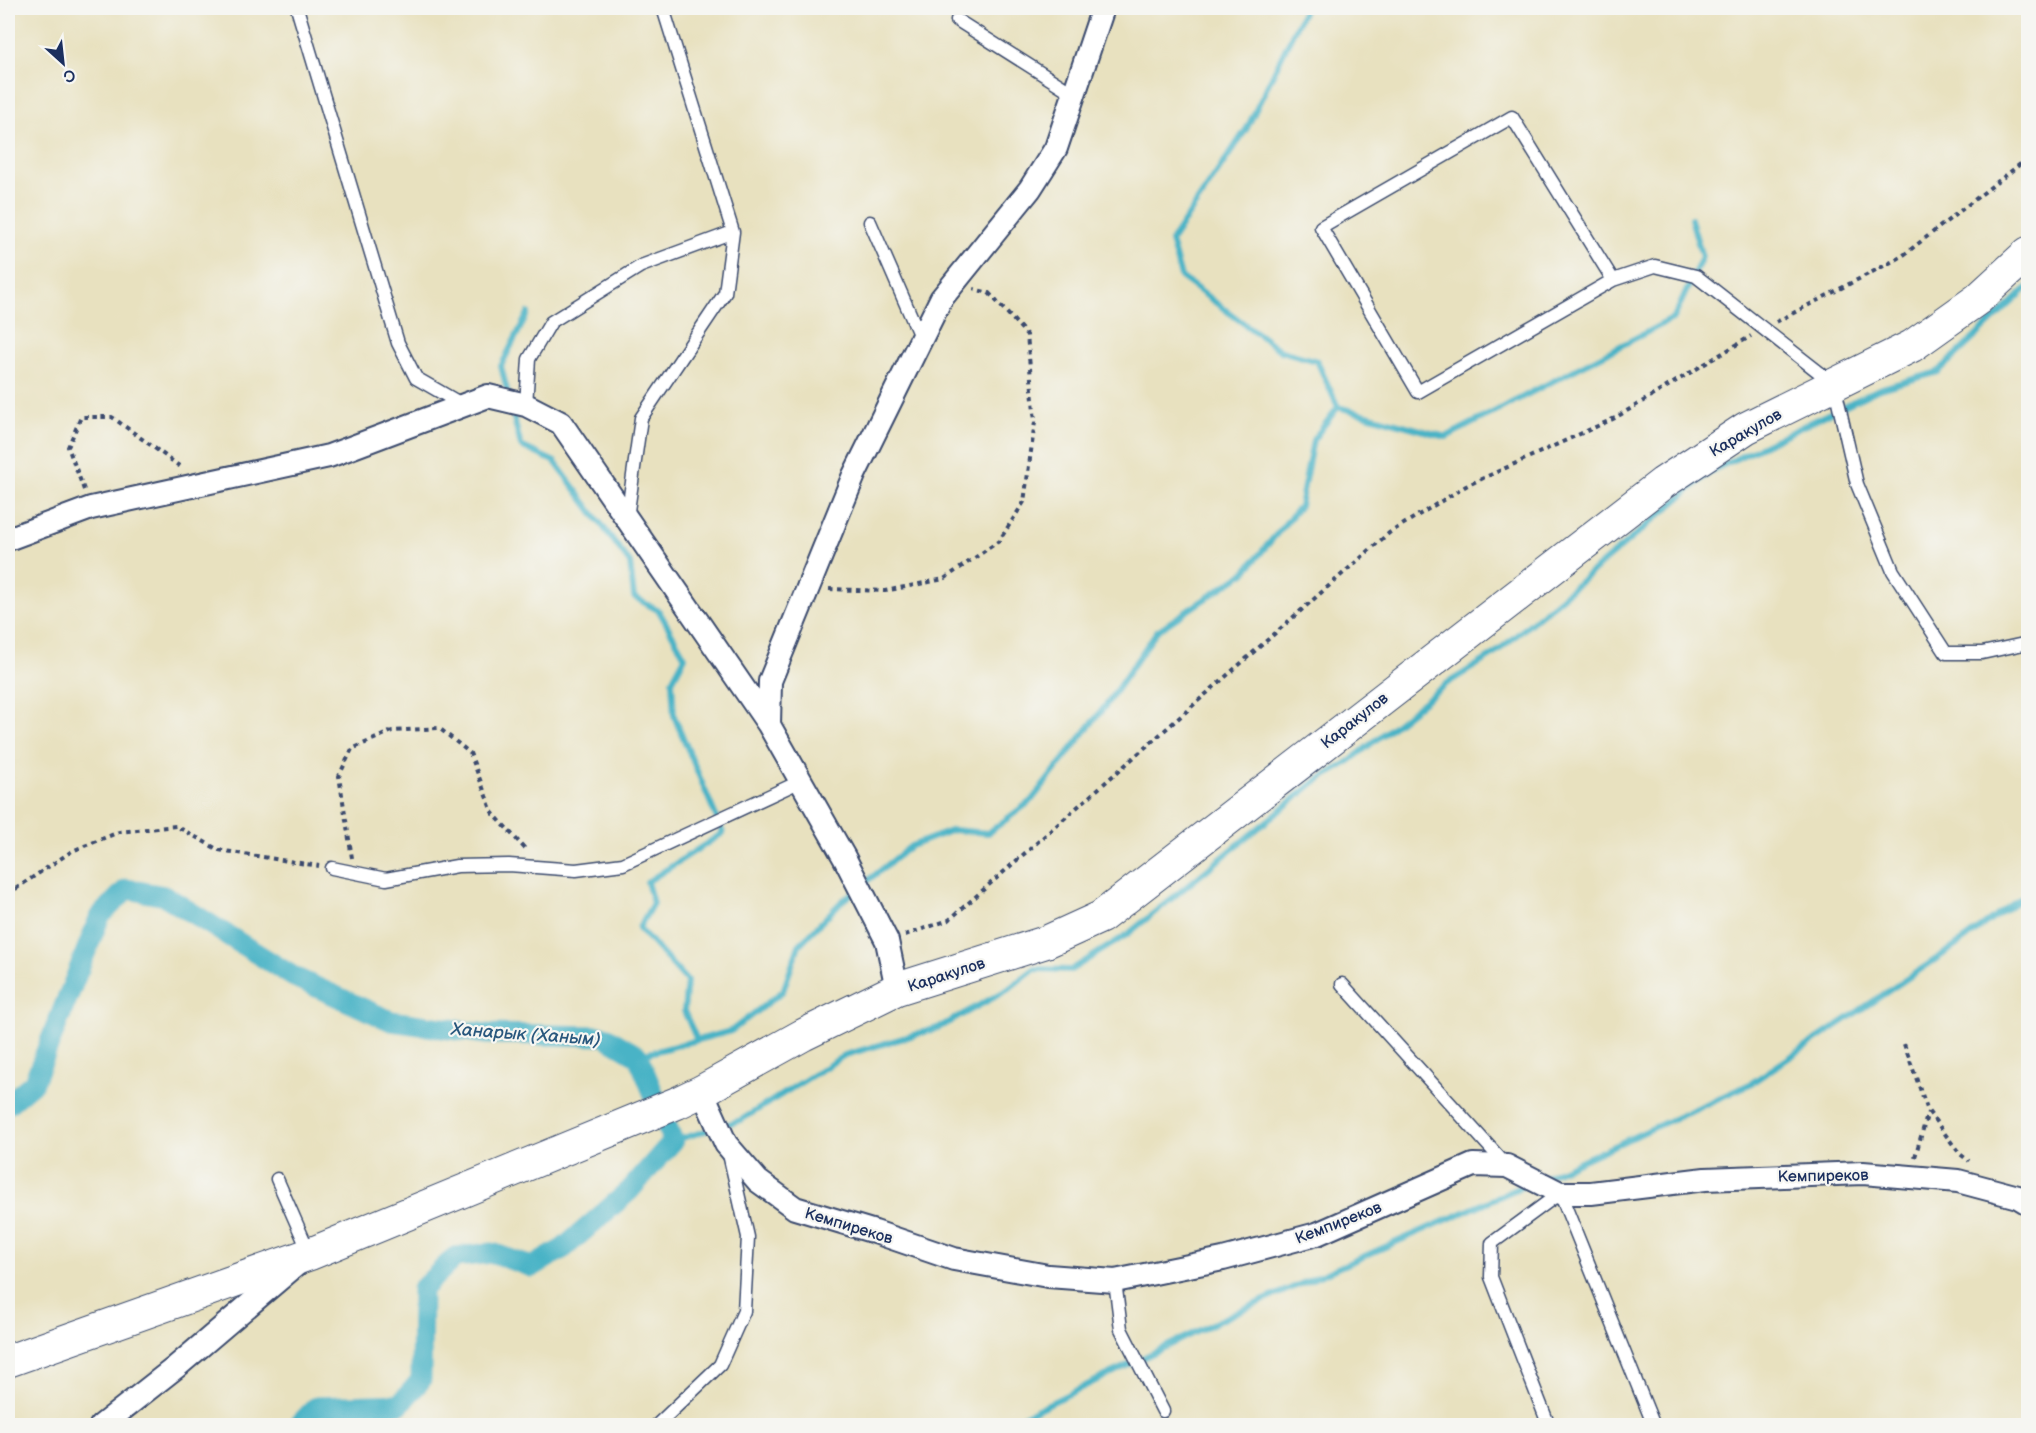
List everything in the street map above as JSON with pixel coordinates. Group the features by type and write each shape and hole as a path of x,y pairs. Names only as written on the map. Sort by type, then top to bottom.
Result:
{"main road":[{"name":"Каракулов","path":"8,1361 310,1254 689,1097 803,1035 897,989 1046,942 1101,916 1663,483 1746,428 1912,346 1978,299 2028,253"}],"street":[{"path":"769,725 770,681 855,475 941,299 1030,189 1056,148 1103,8"},
{"path":"8,539 91,508 329,456 488,396 526,405 561,423 769,725 844,857 887,941 897,989"},
{"name":"Кемпиреков","path":"689,1097 758,1181 795,1208 954,1259 1048,1276 1115,1281 1223,1259 1317,1234 1473,1165 1514,1170 1555,1191 1591,1193 1705,1179 1863,1173 1958,1181 2018,1197 2028,1203"},
{"path":"101,1425 176,1367 310,1254"}],"lane":[{"path":"297,8 398,343 416,378 463,405"},
{"path":"627,519 641,418 725,293 733,232 663,8"},
{"path":"957,20 1074,94"},
{"path":"1612,280 1512,117 1321,227 1418,392 1612,280 1655,266 1696,276 1834,384 1857,484 1893,571 1946,653 1982,653 2028,643"},
{"path":"870,222 921,340"},
{"path":"526,405 529,359 551,322 641,266 733,232"},
{"path":"332,868 386,879 458,866 541,867 576,870 622,864 801,781"},
{"path":"1342,984 1514,1170"},
{"path":"656,1425 720,1365 744,1311 748,1237 726,1144"},
{"path":"277,1179 310,1254"},
{"path":"1549,1425 1491,1277 1492,1243 1555,1191 1654,1425"},
{"path":"1115,1281 1121,1329 1163,1411"}],"path":[{"path":"887,941 949,920 1389,533 1466,486 1615,418 1763,329 1901,256 2028,158"},
{"path":"808,589 885,591 944,579 999,541 1024,502 1035,422 1027,335 989,292 953,285"},
{"path":"91,508 68,447 81,417 112,417 205,484"},
{"path":"355,872 339,776 351,749 392,731 439,728 470,753 492,812 541,867"},
{"path":"8,894 72,850 119,832 176,826 219,850 332,868"},
{"path":"1904,1044 1928,1111 1960,1154 1977,1167"},
{"path":"1892,1175 1917,1156 1928,1111"}],"waterway":[{"path":"1305,8 1247,128 1171,241 1181,277 1281,351 1317,361 1338,407"},
{"path":"638,1056 731,1031 783,991 799,945 841,902 911,846 953,830 988,833 1031,801 1106,705 1157,631 1244,573 1300,506 1313,440 1338,407 1446,437 1674,318 1702,257 1691,219"},
{"path":"673,1141 741,1120 845,1055 938,1028 1007,990 1034,969 1071,970 1128,934 1315,782 1347,763 1446,684 1493,655 1713,470 1879,389 1938,372 2028,287"},
{"path":"508,394 501,366 528,313"},
{"path":"511,407 521,446 555,462 630,563 634,597 659,611 685,657 672,681 674,716 723,833 647,882 653,903 639,928 687,981 684,1011 697,1040"},
{"name":"Ханарык (Ханым)","path":"8,1104 34,1082 100,916 127,889 165,896 294,977 391,1021 486,1034 604,1036 638,1056 673,1141 629,1191 564,1248 532,1267 492,1253 455,1257 422,1289 421,1380 400,1404 316,1407 298,1426"},
{"path":"1543,1178 1750,1084 1954,947 2028,893"},
{"path":"1003,1426 1235,1313 1528,1184"}]}
